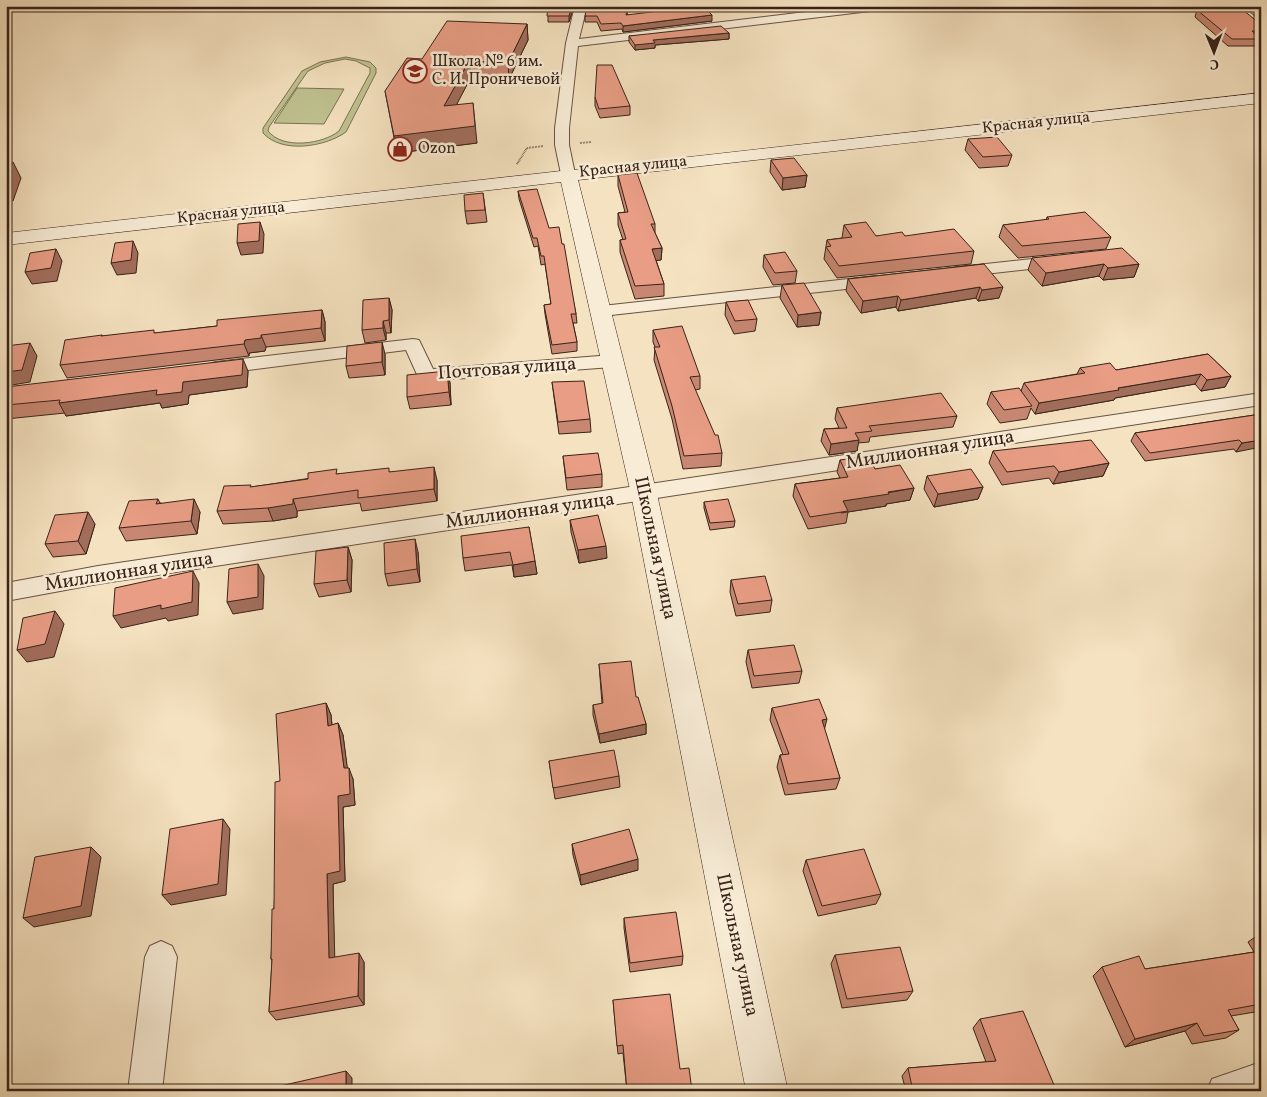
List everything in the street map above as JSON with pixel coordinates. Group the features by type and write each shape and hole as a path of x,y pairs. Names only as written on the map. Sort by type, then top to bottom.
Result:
{"main road":[{"name":"Красная улица","path":"6,239 568,174 1261,98"},
{"name":"Школьная улица","path":"568,174 644,494 767,1091"}],"street":[{"name":"Школьная улица","path":"568,174 562,145 562,128 572,43 581,6"},
{"path":"572,43 887,6"},
{"path":"1234,6 1261,27"},
{"path":"945,274 1072,260"},
{"path":"602,311 896,279"},
{"name":"Почтовая улица","path":"195,370 413,344 426,375 612,361"},
{"name":"Миллионная улица","path":"6,592 98,575 1261,400"},
{"path":"145,1091 161,957"},
{"path":"1224,1091 1261,1079"}],"green space":[{"path":"346,57 370,62 376,68 376,73 346,132 327,141 304,146 281,144 271,140 263,133 263,128 302,71 320,62","holes":["345,59 356,61 370,68 370,73 339,131 332,136 303,143 283,141 268,131 308,71 325,63"]},
{"path":"297,88 344,89 324,124 274,123"}],"building":[{"path":"548,6 572,6 569,16 547,16"},
{"path":"587,6 628,6 626,15 703,6 712,15 623,26 621,23 601,24 597,16 585,16"},
{"path":"1224,9 1228,11 1243,10 1261,24 1261,31 1252,31 1261,39 1232,39 1197,10"},
{"path":"447,21 527,24 508,63 469,61 444,106 473,103 475,126 394,136 385,91 407,58 422,59"},
{"path":"721,26 729,33 653,40 655,43 635,45 629,36"},
{"path":"597,65 612,65 630,106 599,109 595,97"},
{"path":"997,137 1012,155 983,157 968,139"},
{"path":"794,158 807,175 783,178 771,160"},
{"path":"6,162 13,162 6,180"},
{"path":"637,173 655,224 651,224 662,248 652,249 664,284 635,286 620,240 626,239 618,213 628,212 618,175"},
{"path":"537,189 549,228 559,227 562,244 564,244 576,314 571,314 577,342 552,345 544,305 551,304 544,256 541,256 537,238 533,238 518,191"},
{"path":"483,193 485,210 465,211 464,195"},
{"path":"1085,212 1111,237 1022,246 1003,225 1049,219 1047,217"},
{"path":"260,222 259,241 237,243 238,224"},
{"path":"866,222 876,236 902,232 905,236 954,229 974,251 839,266 826,247 831,246 827,240 852,237 844,225"},
{"path":"133,241 131,260 111,263 115,243"},
{"path":"1122,248 1139,264 1108,268 1104,264 1046,273 1032,258"},
{"path":"56,249 51,268 25,272 30,253"},
{"path":"785,252 797,271 775,273 764,255"},
{"path":"984,264 1003,287 982,290 980,287 901,300 898,296 863,301 848,279"},
{"path":"804,283 821,312 798,315 782,285"},
{"path":"389,298 389,320 383,321 383,328 362,330 363,300"},
{"path":"748,300 757,319 735,321 726,302"},
{"path":"322,310 321,328 261,335 261,338 245,340 244,344 60,365 65,340 154,330 154,333 217,326 217,320"},
{"path":"682,326 700,376 690,377 715,435 718,435 722,453 684,456 672,406 654,347 660,347 653,330"},
{"path":"382,342 382,362 346,366 347,346"},
{"path":"30,343 22,370 6,372 6,346"},
{"path":"1208,354 1231,376 1207,380 1201,374 1039,403 1024,383 1085,373 1080,368 1110,363 1116,370"},
{"path":"243,359 242,375 183,382 182,392 156,395 157,390 59,403 60,400 6,405 6,387"},
{"path":"447,371 449,392 407,397 407,375"},
{"path":"584,381 590,419 558,422 552,382"},
{"path":"1019,388 1032,406 1004,410 991,392"},
{"path":"941,393 957,416 869,426 872,431 855,433 859,440 831,444 824,429 847,428 837,408"},
{"path":"1261,414 1261,440 1242,443 1239,440 1150,453 1135,433"},
{"path":"1091,440 1109,463 1059,472 1054,466 1007,472 993,451"},
{"path":"598,453 602,474 566,478 563,456"},
{"path":"868,456 875,469 900,465 914,488 843,501 848,511 810,517 795,484 848,477 840,460"},
{"path":"434,467 434,489 358,498 358,490 293,499 293,504 268,508 217,511 224,486 251,485 250,487 308,479 308,473 337,469 336,474 389,468 389,472"},
{"path":"971,469 983,487 938,494 927,476"},
{"path":"158,499 156,504 194,499 191,521 119,528 129,501"},
{"path":"728,499 735,521 710,523 704,502"},
{"path":"88,512 78,541 45,544 55,515"},
{"path":"598,515 606,546 578,550 570,520"},
{"path":"529,527 535,561 513,565 510,552 463,558 461,536"},
{"path":"415,539 417,569 385,574 384,543"},
{"path":"348,547 347,580 314,584 316,551"},
{"path":"258,564 258,597 227,602 229,569"},
{"path":"193,571 192,602 161,609 161,605 113,616 115,588"},
{"path":"765,576 772,600 738,604 731,580"},
{"path":"55,611 45,644 17,650 23,618"},
{"path":"794,645 802,671 754,676 748,650"},
{"path":"631,661 636,697 638,697 646,724 599,734 593,705 603,703 599,664"},
{"path":"819,699 827,719 822,720 840,778 788,784 780,755 789,754 772,708"},
{"path":"326,703 328,726 338,723 344,768 349,768 350,794 338,796 340,871 327,874 329,958 359,953 358,996 269,1012 272,909 274,909 275,782 280,781 276,714"},
{"path":"614,750 619,776 553,788 549,761"},
{"path":"223,819 218,884 162,895 170,829"},
{"path":"629,829 638,859 580,875 572,844"},
{"path":"91,847 81,906 23,918 35,857"},
{"path":"864,849 881,894 822,906 806,860"},
{"path":"676,912 683,956 630,963 624,918"},
{"path":"900,947 913,991 847,999 835,955"},
{"path":"1261,951 1261,1004 1228,1010 1239,1030 1204,1036 1197,1023 1135,1039 1102,967 1139,956 1145,969"},
{"path":"670,994 680,1069 689,1068 692,1091 627,1091 623,1045 617,1046 613,1000"},
{"path":"1023,1011 1054,1085 1025,1091 913,1091 908,1068 996,1061 980,1019"},
{"path":"346,1071 346,1091 267,1091 267,1089"}],"place":[{"name":"Школа № 6 им. С. И. Проничевой","path":"415,71"},
{"name":"Ozon","path":"400,149"}]}
